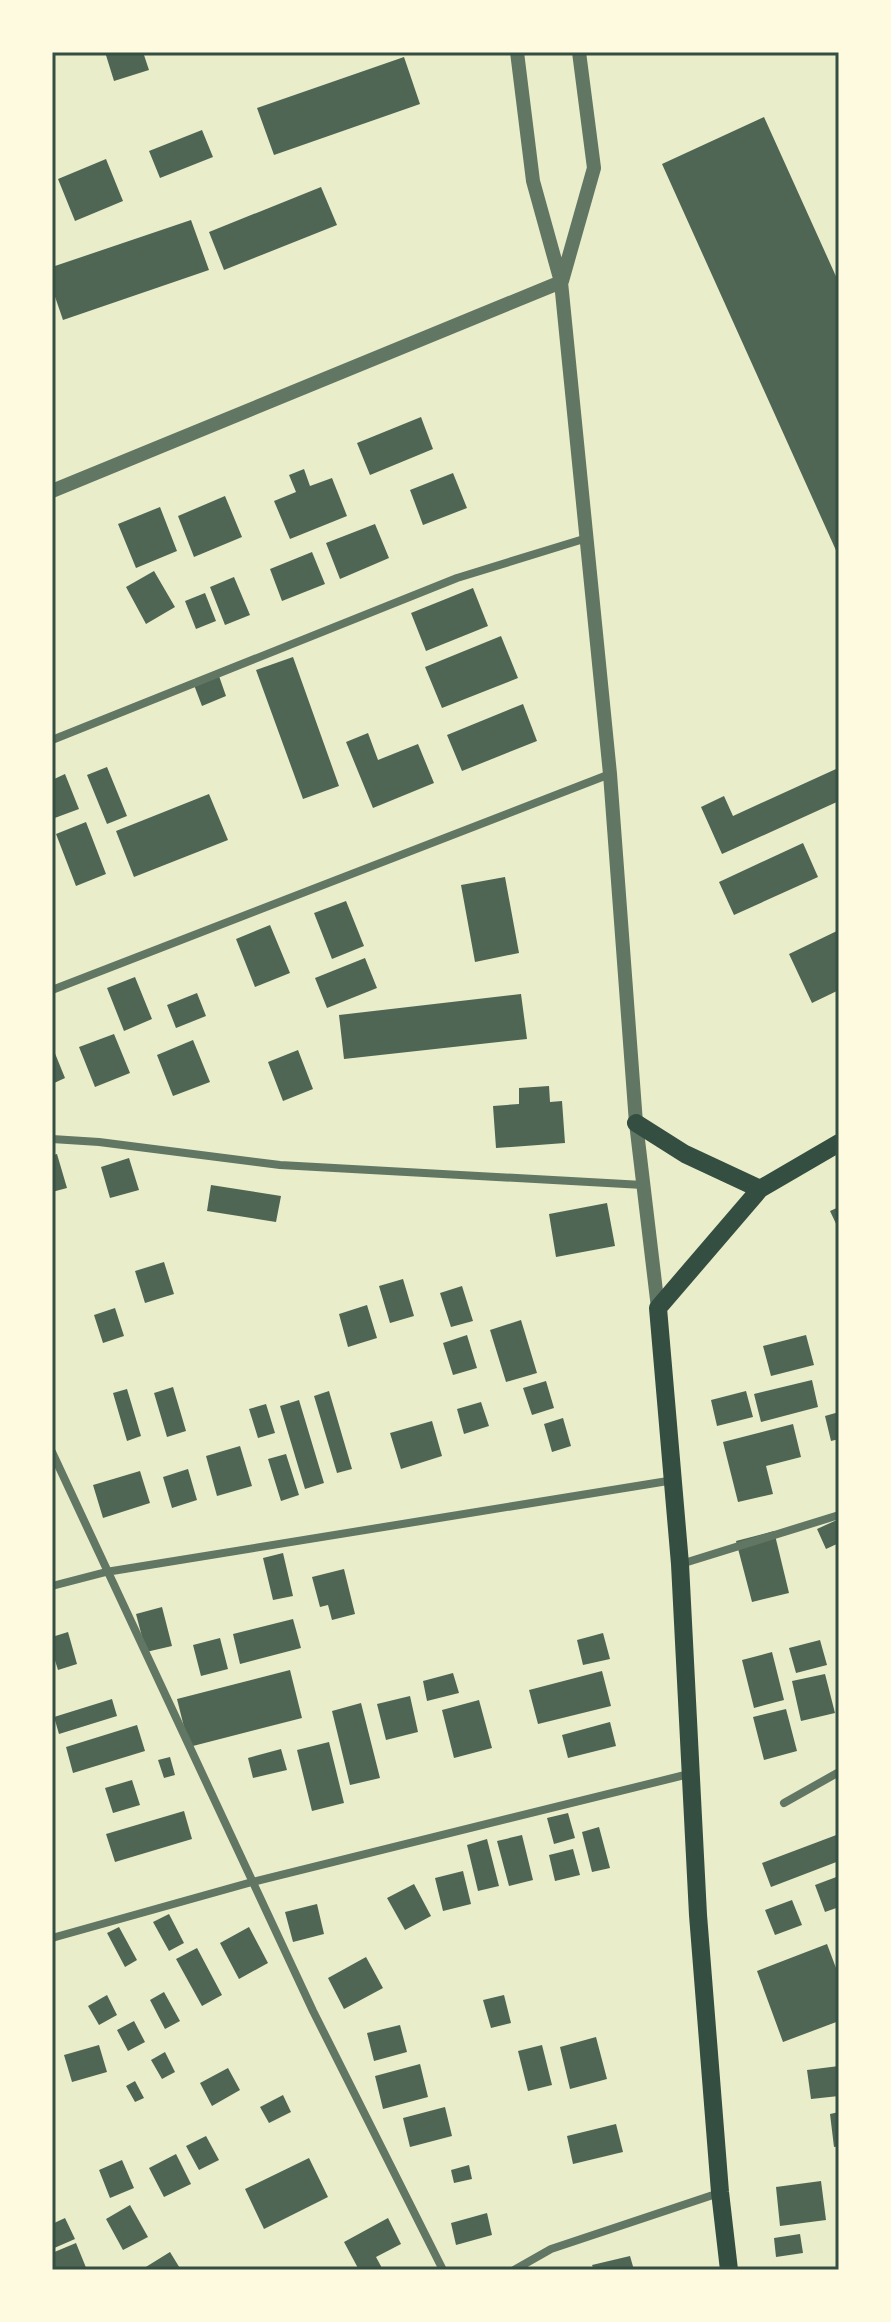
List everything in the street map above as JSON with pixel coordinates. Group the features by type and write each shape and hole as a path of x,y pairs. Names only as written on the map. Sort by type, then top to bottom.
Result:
{"main road":[{"path":"636,1123 685,1154 760,1189"},
{"path":"729,2270 698,1915 675,1480 658,1308 760,1189 839,1143"}],"street":[{"path":"517,52 533,181 561,282 610,774 636,1123 658,1308"},
{"path":"561,282 594,168 579,52"},
{"path":"52,491 561,282"},
{"path":"52,740 457,578 587,538"},
{"path":"52,990 610,774"},
{"path":"52,1139 280,1165 643,1185"},
{"path":"52,1452 313,2011 443,2270"},
{"path":"52,1586 106,1572 675,1480"},
{"path":"680,1564 839,1515"},
{"path":"784,1803 839,1772"},
{"path":"52,1938 252,1882 689,1774"},
{"path":"514,2270 551,2249 720,2192"}],"building":[{"path":"105,52 143,52 149,70 114,81"},
{"path":"404,57 420,104 274,155 257,108"},
{"path":"764,117 839,283 839,557 662,164"},
{"path":"202,130 213,157 160,178 149,151"},
{"path":"106,159 123,201 75,221 58,179"},
{"path":"321,187 337,225 224,270 209,232"},
{"path":"191,220 209,270 63,320 52,288 52,267"},
{"path":"421,417 433,449 370,475 357,443"},
{"path":"304,469 310,486 332,478 347,516 290,539 274,501 296,492 289,475"},
{"path":"453,473 467,508 423,525 410,490"},
{"path":"225,496 242,537 194,557 178,516"},
{"path":"160,507 177,551 136,568 118,524"},
{"path":"375,524 389,558 340,579 326,543"},
{"path":"312,552 325,584 282,601 270,569"},
{"path":"154,571 175,607 146,624 126,587"},
{"path":"234,577 250,615 225,625 210,587"},
{"path":"473,588 488,626 426,651 411,613"},
{"path":"205,593 216,621 196,629 185,601"},
{"path":"501,636 518,678 442,708 425,667"},
{"path":"293,657 339,786 303,799 256,670"},
{"path":"219,676 226,696 202,706 194,685"},
{"path":"523,704 537,741 462,771 447,735"},
{"path":"368,733 378,760 418,744 434,783 373,808 346,742"},
{"path":"107,767 127,816 107,824 87,775"},
{"path":"836,769 839,801 722,854 701,807 724,796 733,816"},
{"path":"65,774 79,809 52,819 52,780"},
{"path":"209,794 228,840 134,877 116,831"},
{"path":"86,822 106,874 76,886 56,834"},
{"path":"803,843 818,877 734,915 719,882"},
{"path":"505,877 519,953 475,962 461,885"},
{"path":"346,901 364,946 332,959 314,913"},
{"path":"270,925 290,973 255,987 236,939"},
{"path":"839,930 839,990 812,1003 789,954"},
{"path":"365,958 377,988 327,1008 315,978"},
{"path":"135,977 152,1019 124,1031 107,988"},
{"path":"197,993 206,1016 176,1028 167,1005"},
{"path":"521,994 527,1039 344,1059 339,1015"},
{"path":"114,1034 130,1073 95,1087 79,1047"},
{"path":"193,1040 210,1082 173,1096 157,1055"},
{"path":"52,1046 65,1078 52,1084"},
{"path":"298,1050 313,1089 283,1101 268,1062"},
{"path":"549,1086 550,1102 562,1101 565,1143 496,1148 493,1106 519,1104 519,1088"},
{"path":"57,1154 67,1188 52,1192 52,1155"},
{"path":"129,1158 139,1190 110,1198 101,1167"},
{"path":"211,1185 281,1196 276,1222 207,1211"},
{"path":"607,1203 615,1246 556,1257 549,1214"},
{"path":"839,1207 839,1230 830,1211"},
{"path":"164,1262 174,1294 145,1303 135,1271"},
{"path":"403,1279 414,1316 390,1323 379,1286"},
{"path":"462,1286 473,1321 451,1327 440,1293"},
{"path":"367,1305 377,1338 348,1347 339,1314"},
{"path":"115,1308 124,1336 103,1343 94,1315"},
{"path":"521,1320 537,1373 506,1382 490,1330"},
{"path":"467,1335 477,1368 453,1375 443,1343"},
{"path":"806,1335 814,1365 771,1376 763,1346"},
{"path":"812,1380 818,1407 761,1422 754,1394"},
{"path":"546,1381 554,1408 532,1415 523,1388"},
{"path":"173,1387 186,1431 167,1437 154,1393"},
{"path":"127,1389 141,1436 127,1441 113,1393"},
{"path":"329,1391 352,1469 337,1473 314,1396"},
{"path":"746,1391 753,1417 717,1426 711,1400"},
{"path":"299,1400 324,1483 305,1489 280,1406"},
{"path":"481,1402 489,1426 464,1434 457,1409"},
{"path":"266,1404 275,1433 258,1438 249,1409"},
{"path":"839,1412 839,1439 831,1441 825,1416"},
{"path":"563,1418 571,1446 552,1452 544,1424"},
{"path":"432,1421 442,1456 401,1469 390,1433"},
{"path":"793,1424 801,1457 766,1466 773,1494 738,1502 723,1442"},
{"path":"240,1446 252,1486 217,1496 206,1456"},
{"path":"286,1454 299,1495 281,1501 268,1459"},
{"path":"188,1469 197,1500 172,1508 163,1477"},
{"path":"140,1471 150,1503 103,1518 93,1485"},
{"path":"839,1519 839,1543 826,1549 817,1529"},
{"path":"774,1531 789,1593 752,1602 736,1541"},
{"path":"283,1553 293,1596 273,1600 263,1558"},
{"path":"344,1569 355,1614 332,1620 328,1605 320,1607 312,1577"},
{"path":"162,1607 172,1646 146,1652 136,1614"},
{"path":"293,1619 301,1648 240,1664 233,1634"},
{"path":"68,1632 77,1664 58,1670 52,1651 52,1637"},
{"path":"603,1633 610,1659 583,1665 577,1640"},
{"path":"220,1638 228,1669 201,1676 193,1645"},
{"path":"820,1640 827,1665 796,1673 789,1648"},
{"path":"772,1652 784,1700 754,1708 742,1660"},
{"path":"290,1670 302,1718 189,1747 177,1699"},
{"path":"602,1671 611,1706 538,1724 529,1690"},
{"path":"453,1673 459,1693 427,1701 423,1681"},
{"path":"825,1674 835,1713 801,1721 792,1681"},
{"path":"410,1696 418,1732 386,1740 377,1704"},
{"path":"112,1699 117,1716 59,1734 54,1717"},
{"path":"479,1700 492,1748 454,1758 442,1710"},
{"path":"361,1703 380,1778 350,1785 332,1711"},
{"path":"786,1709 797,1751 764,1760 753,1717"},
{"path":"610,1722 616,1746 568,1758 562,1735"},
{"path":"137,1725 145,1751 73,1773 66,1747"},
{"path":"329,1742 344,1803 312,1811 297,1750"},
{"path":"281,1749 287,1770 253,1778 248,1758"},
{"path":"170,1757 175,1775 164,1778 158,1760"},
{"path":"132,1780 140,1805 113,1813 105,1788"},
{"path":"184,1811 192,1839 115,1862 106,1834"},
{"path":"568,1813 575,1838 554,1844 547,1818"},
{"path":"599,1827 610,1868 592,1872 582,1832"},
{"path":"839,1834 839,1861 771,1887 762,1863"},
{"path":"522,1835 533,1880 509,1886 497,1841"},
{"path":"487,1839 499,1886 478,1891 467,1845"},
{"path":"573,1849 580,1875 555,1881 549,1855"},
{"path":"463,1871 471,1904 443,1911 435,1878"},
{"path":"839,1876 839,1907 825,1912 815,1885"},
{"path":"414,1884 431,1916 405,1930 387,1898"},
{"path":"792,1900 802,1925 775,1935 765,1910"},
{"path":"317,1904 324,1934 293,1942 285,1912"},
{"path":"169,1914 184,1943 169,1951 153,1922"},
{"path":"119,1927 137,1960 125,1967 107,1933"},
{"path":"249,1927 268,1963 239,1979 220,1943"},
{"path":"827,1944 839,1976 839,2021 783,2042 757,1971"},
{"path":"197,1948 222,1995 202,2006 176,1959"},
{"path":"366,1957 383,1988 344,2009 328,1978"},
{"path":"164,1992 180,2021 165,2029 150,2000"},
{"path":"107,1995 117,2015 99,2025 88,2006"},
{"path":"504,1995 511,2023 491,2028 483,2000"},
{"path":"134,2021 145,2042 128,2051 117,2030"},
{"path":"400,2025 407,2052 374,2061 367,2033"},
{"path":"596,2037 607,2079 570,2089 560,2047"},
{"path":"99,2045 107,2072 72,2082 64,2055"},
{"path":"542,2045 552,2085 528,2091 518,2051"},
{"path":"165,2052 175,2072 162,2079 151,2060"},
{"path":"420,2064 428,2097 383,2109 375,2076"},
{"path":"839,2066 839,2096 811,2099 807,2070"},
{"path":"228,2068 240,2090 212,2106 200,2083"},
{"path":"135,2081 144,2098 135,2102 126,2086"},
{"path":"283,2095 291,2112 269,2123 260,2107"},
{"path":"445,2107 452,2136 410,2147 403,2118"},
{"path":"839,2112 839,2146 834,2147 830,2114"},
{"path":"616,2124 623,2152 573,2164 567,2136"},
{"path":"206,2136 219,2160 199,2170 186,2146"},
{"path":"176,2154 191,2184 164,2197 149,2168"},
{"path":"309,2158 328,2197 264,2229 245,2189"},
{"path":"122,2160 134,2188 110,2198 99,2170"},
{"path":"469,2165 472,2179 454,2183 451,2170"},
{"path":"821,2181 826,2220 780,2226 776,2187"},
{"path":"130,2205 148,2237 123,2250 106,2219"},
{"path":"487,2213 492,2235 456,2245 451,2223"},
{"path":"65,2218 75,2239 52,2249 52,2224"},
{"path":"388,2218 401,2244 376,2257 383,2270 359,2270 344,2242"},
{"path":"800,2234 803,2253 776,2257 774,2238"},
{"path":"76,2243 87,2270 52,2270 52,2253"},
{"path":"170,2252 181,2270 141,2270"},
{"path":"630,2256 634,2270 594,2270 592,2265"}]}
